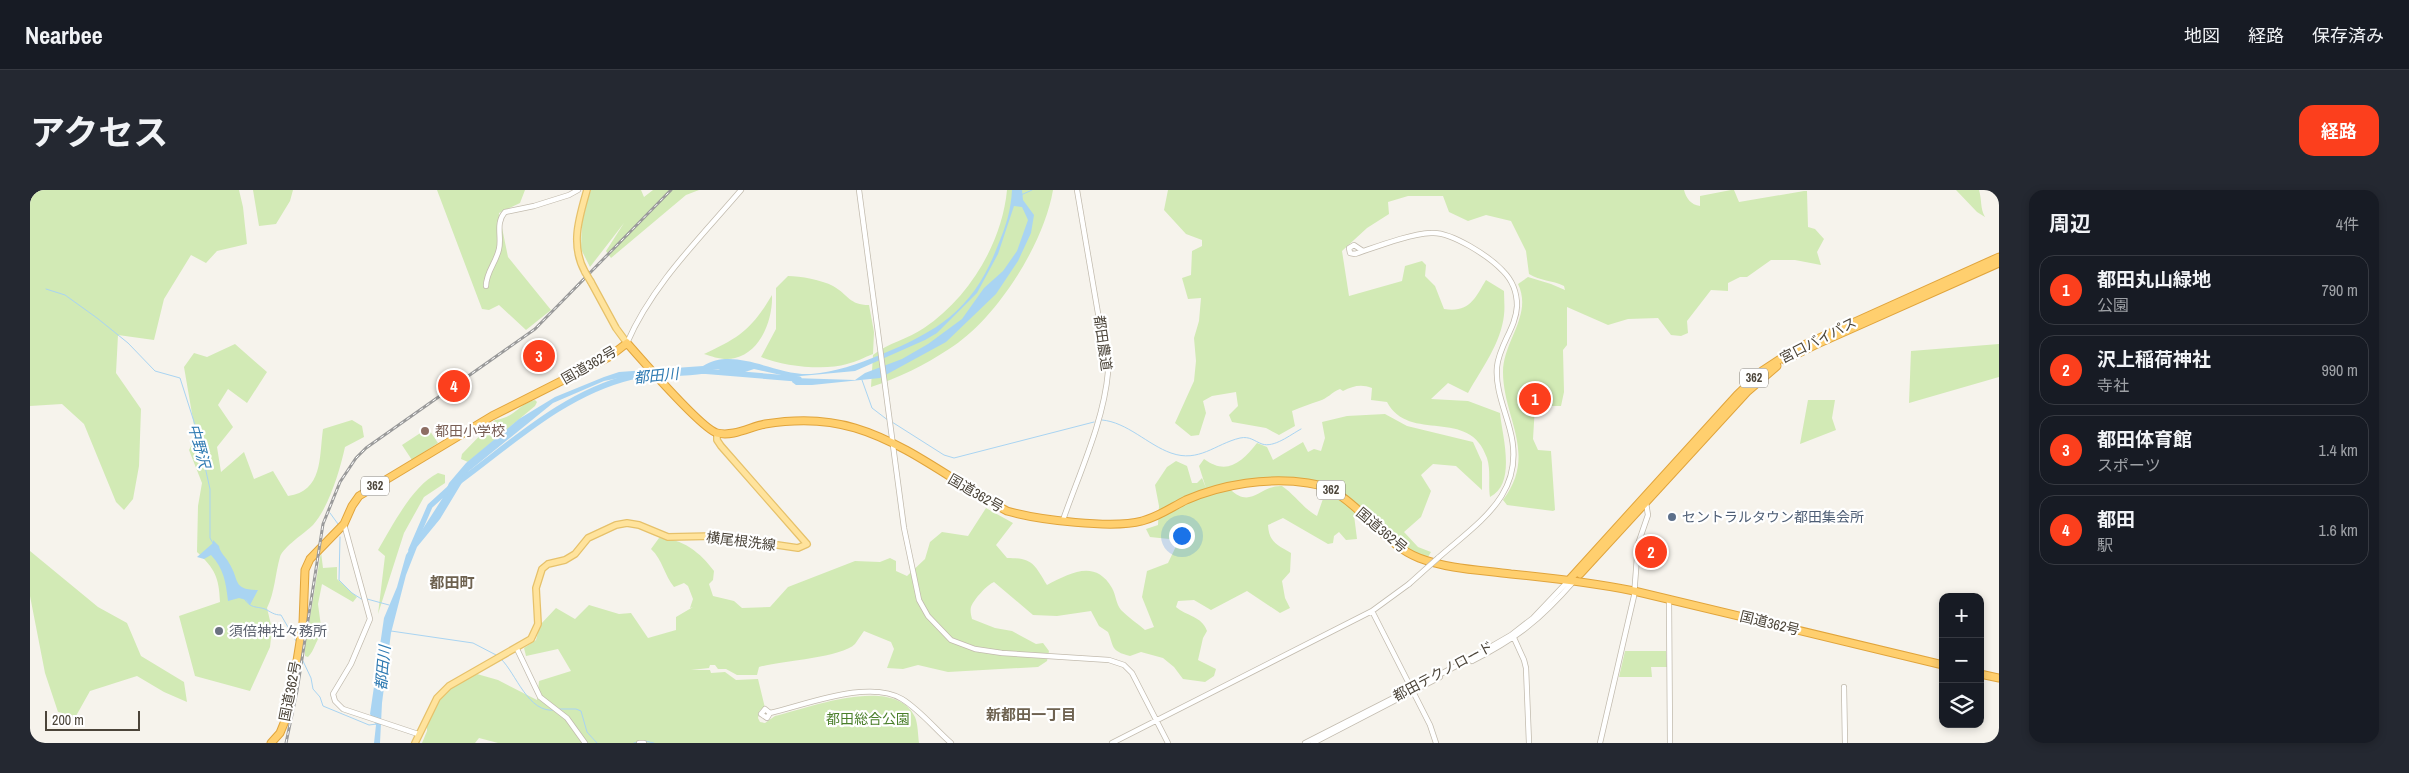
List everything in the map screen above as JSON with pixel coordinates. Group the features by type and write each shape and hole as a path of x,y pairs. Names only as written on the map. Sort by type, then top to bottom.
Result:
{"highway":[{"name":"宮口バイパス","path":"1571,581 1737,395 1762,371 1804,344 1999,257"},
{"name":"宮口バイパス","path":"1571,581 1646,503 1748,391 1782,362 1815,345 1999,263"},
{"name":"国道362号","path":"271,743 280,733 289,711 303,623 305,570 310,560 344,524 352,506 360,496 492,416 609,357 626,343 701,424 717,433 737,432 784,421 823,421 854,427 894,444 1008,512 1028,517 1121,524 1142,522 1200,494 1239,483 1309,483 1339,494 1390,540 1418,558 1454,567 1571,581 1634,591 1939,664"},
{"path":"1984,675 1999,678"}],"main road":[{"path":"587,190 577,223 576,242 578,256 605,310 626,343"},
{"name":"横尾根洗線","path":"415,743 441,693 449,686 517,649 531,639 537,628 536,588 542,569 548,564 565,560 575,554 588,538 616,525 627,523 639,525 668,537 715,536 798,548 807,544 721,446 717,440 717,433"}],"street":[{"path":"486,286 486,277 499,252 500,220 505,212 534,206 569,195 578,190"},
{"path":"626,343 635,324 661,286 741,190"},
{"path":"859,190 891,418 904,528 919,600 937,628 951,640 975,649 1116,662 1132,673 1168,743"},
{"name":"都田農道","path":"1063,520 1098,420 1107,386 1108,372 1077,190"},
{"path":"1112,743 1372,611 1409,584 1497,504 1507,490 1513,473 1515,448 1499,388 1497,365 1516,315 1515,291 1502,270 1445,234 1430,232 1363,251"},
{"path":"1600,743 1634,591 1638,544 1648,515 1646,503"},
{"path":"344,524 370,619 351,664 333,694 335,701 343,709 418,734"},
{"name":"都田テクノロード","path":"1305,743 1514,638 1539,619 1571,581"},
{"name":"都田テクノロード","path":"1313,743 1512,635 1533,618 1571,581"},
{"path":"1669,599 1670,743"},
{"path":"1372,611 1412,689 1436,743"},
{"path":"1514,638 1526,668 1529,743"},
{"path":"517,649 529,669 539,695 567,718 585,743"},
{"path":"1844,687 1845,743"},
{"path":"770,713 859,692 882,692 892,694 907,703 951,743"},
{"path":"639,743 644,743"}],"green space":[{"path":"30,190 239,190 247,244 217,251 206,263 191,255 164,299 154,340 118,335 116,373 141,409 139,466 133,499 124,510 116,502 84,424 62,404 30,406"},
{"path":"253,190 293,190 290,201 276,224 259,226"},
{"path":"437,190 525,190 520,203 499,213 508,257 551,310 526,330 499,305 489,310 482,309"},
{"path":"591,190 641,190 644,197 653,190 699,190 686,195 611,258 606,251 624,223 590,267 581,249 582,215"},
{"path":"1007,190 1053,190 1040,234 1015,279 984,320 967,336 921,366 871,387 873,355 924,328 940,316 969,285 981,268 998,230"},
{"path":"1168,190 1684,190 1689,201 1700,206 1700,196 1731,190 1734,190 1739,202 1807,191 1808,227 1815,229 1824,239 1817,252 1821,265 1795,260 1771,260 1747,277 1740,277 1728,283 1728,291 1711,290 1687,321 1688,333 1681,336 1671,335 1658,318 1628,319 1608,325 1567,307 1567,345 1563,350 1564,392 1561,406 1535,406 1533,439 1538,450 1551,451 1555,510 1553,511 1507,505 1503,500 1513,483 1518,467 1516,436 1504,389 1503,372 1507,350 1520,317 1522,306 1522,295 1518,284 1528,277 1565,290 1564,286 1529,274 1526,251 1511,221 1486,215 1468,221 1449,212 1443,196 1408,196 1388,202 1389,214 1367,228 1342,251 1349,296 1402,281 1405,266 1422,261 1426,265 1425,276 1435,286 1444,309 1460,309 1471,303 1486,280 1504,291 1504,315 1499,335 1468,393 1448,383 1431,399 1468,401 1500,413 1505,446 1506,471 1498,491 1490,497 1487,458 1479,442 1467,433 1454,429 1410,421 1397,414 1387,402 1371,400 1372,388 1364,386 1357,386 1343,391 1340,389 1322,400 1292,411 1295,426 1279,435 1266,428 1232,422 1229,415 1238,406 1236,392 1212,396 1203,401 1206,413 1199,435 1191,436 1175,423 1194,381 1196,361 1194,338 1199,321 1201,298 1188,299 1182,278 1191,275 1192,251 1202,246 1202,240 1186,234 1164,210"},
{"path":"1956,190 1979,190 1985,217 1977,212"},
{"path":"788,276 823,282 838,289 857,303 869,305 874,332 873,354 850,363 827,367 792,365 761,357 776,329 776,288"},
{"path":"772,295 768,324 752,349 744,355 731,359 704,354 727,343 744,331 765,307"},
{"path":"235,344 267,372 247,403 228,389 218,405 233,427 217,447 221,472 244,452 254,479 273,471 288,496 308,488 313,480 319,462 323,429 352,420 362,426 364,437 345,447 333,488 319,517 313,525 285,549 280,557 272,596 267,608 272,629 270,647 250,691 195,676 179,616 220,602 219,586 215,574 208,563 197,552 198,506 202,483 189,450 196,437 184,367 194,353 207,357"},
{"path":"1999,344 1999,377 1909,403 1911,351"},
{"path":"535,400 537,402 535,406 468,462 461,459 462,454 495,420 507,417"},
{"path":"1808,400 1835,400 1832,418 1836,430 1800,444"},
{"name":"都田総合公園","path":"1385,414 1407,426 1473,442 1482,462 1482,490 1456,466 1433,464 1421,475 1431,491 1421,517 1404,532 1418,547 1431,552 1428,557 1403,545 1368,514 1354,515 1357,539 1346,540 1339,532 1334,536 1333,543 1328,544 1283,518 1268,525 1272,539 1291,553 1290,572 1282,581 1285,598 1290,608 1280,613 1247,591 1211,610 1194,600 1178,601 1176,607 1198,619 1207,631 1203,638 1198,660 1216,669 1214,676 1205,682 1183,679 1174,667 1163,658 1141,652 1130,656 1119,652 1114,647 1108,632 1099,626 1091,611 1057,616 1033,615 994,582 984,589 971,607 972,619 995,628 1012,631 1036,644 1043,643 1049,651 1047,661 1038,667 948,672 918,665 903,669 887,668 894,649 891,642 864,631 855,644 848,649 824,656 759,667 757,675 737,675 726,669 718,669 715,665 710,665 709,668 691,670 710,670 711,673 725,672 736,680 758,679 765,708 760,710 758,718 760,722 765,723 775,716 829,701 850,697 871,696 889,698 905,704 915,717 919,743 498,743 479,738 475,743 422,743 427,731 427,721 441,698 452,687 477,674 498,680 537,700 539,681 571,671 558,649 526,656 524,648 536,640 540,625 556,608 575,619 589,605 619,614 631,613 648,638 676,630 676,617 693,607 690,608 693,599 688,586 684,583 674,587 651,549 659,538 683,544 703,558 714,571 713,580 709,584 713,596 734,601 742,608 770,607 788,587 855,561 880,562 890,558 896,561 896,571 907,576 925,559 930,542 942,532 968,536 986,508 1013,523 996,545 1007,558 1028,561 1039,572 1047,585 1065,576 1082,571 1098,574 1112,588 1121,610 1145,630 1154,627 1142,597 1147,571 1168,563 1179,540 1150,537 1146,529 1158,525 1159,506 1155,485 1167,467 1176,461 1187,466 1192,483 1197,483 1202,478 1206,488 1199,466 1204,459 1220,466 1234,464 1246,456 1257,443 1267,447 1273,460 1303,442 1308,452 1314,449 1321,451 1325,438 1322,422 1347,416","holes":["1289,479 1325,482 1325,493 1317,516 1282,486 1268,489 1250,497 1237,495 1230,489"]},
{"path":"428,428 438,443 412,460 402,445"},
{"path":"438,473 445,475 445,483 424,497 404,533 378,614 385,556 378,550 412,496"},
{"path":"30,551 98,607 127,623 141,656 184,682 187,702 164,692 137,676 90,691 76,716 58,712 45,673 30,596"},
{"path":"321,552 323,568 337,567 337,579 357,597 353,602 322,584 318,604 322,634 308,657 305,656 305,646"},
{"path":"1625,651 1666,651 1667,667 1651,667 1652,677 1619,677"}],"water":[{"path":"1012,190 1022,190 1023,200 1034,215 1031,233 1018,261 996,294 946,342 880,378 812,385 796,385 792,382 793,378 855,380 865,373 902,359 928,344 962,319 984,288 1003,271 1017,251 1028,220 1022,207 1014,206 998,254 977,293 937,333 925,340 855,371 790,377 754,369 733,376 718,369 644,373 604,381 553,403 469,471 440,519 417,547 406,575 391,633 382,703 380,743 374,743 376,725 370,714 384,618 397,587 406,555 442,499 449,483 466,463 519,419 555,397 619,372 703,366 715,361 728,359 756,363 784,371 811,374 838,369 902,346 938,326 953,314 978,285 989,267 1003,231 1009,211"},
{"path":"213,540 228,561 240,586 250,590 258,590 250,605 246,600 239,598 228,601 224,576 215,560 211,555 204,559 197,557 213,543"}],"waterway":[{"path":"1021,195 1032,190"},
{"name":"中野沢","path":"46,289 65,295 97,318 128,343 155,371 180,378 197,431 210,489 210,538 214,545"},
{"name":"都田川","path":"460,481 541,420 607,384 649,374 703,371 799,379"},
{"path":"862,380 872,408 889,421"},
{"path":"1102,420 1129,429 1171,453 1190,456 1207,452 1240,438 1249,438 1267,445 1272,444 1301,429"},
{"path":"892,422 944,455 954,458 1094,422"},
{"name":"都田川","path":"411,550 430,506 452,486"},
{"path":"330,513 338,524"},
{"path":"340,537 339,580 352,593 363,600"},
{"name":"中野沢","path":"244,598 251,606 281,615 296,641"},
{"path":"367,599 389,605"},
{"path":"391,631 473,643 498,656"},
{"path":"501,659 507,665 523,691 537,706 546,710 555,710"},
{"name":"中野沢","path":"303,661 311,678 313,689 320,697 323,706 369,725 377,724"},
{"path":"559,709 576,709 581,711 587,732 597,743"},
{"path":"645,741 654,743"},
{"path":"634,743 639,742"}],"railway":[{"path":"286,743 297,691 323,524 340,482 356,458 366,448 535,329 671,190"}],"place":[{"name":"都田体育館","path":"539,356"},
{"name":"都田","path":"454,386"},
{"name":"都田丸山緑地","path":"1535,399"},
{"name":"都田小学校","path":"425,431"},
{"name":"セントラルタウン都田集会所","path":"1672,517"},
{"name":"沢上稲荷神社","path":"1651,552"},
{"name":"須倍神社々務所","path":"219,631"}],"district":[{"name":"都田町","path":"452,583"},
{"name":"新都田一丁目","path":"1031,715"}]}
